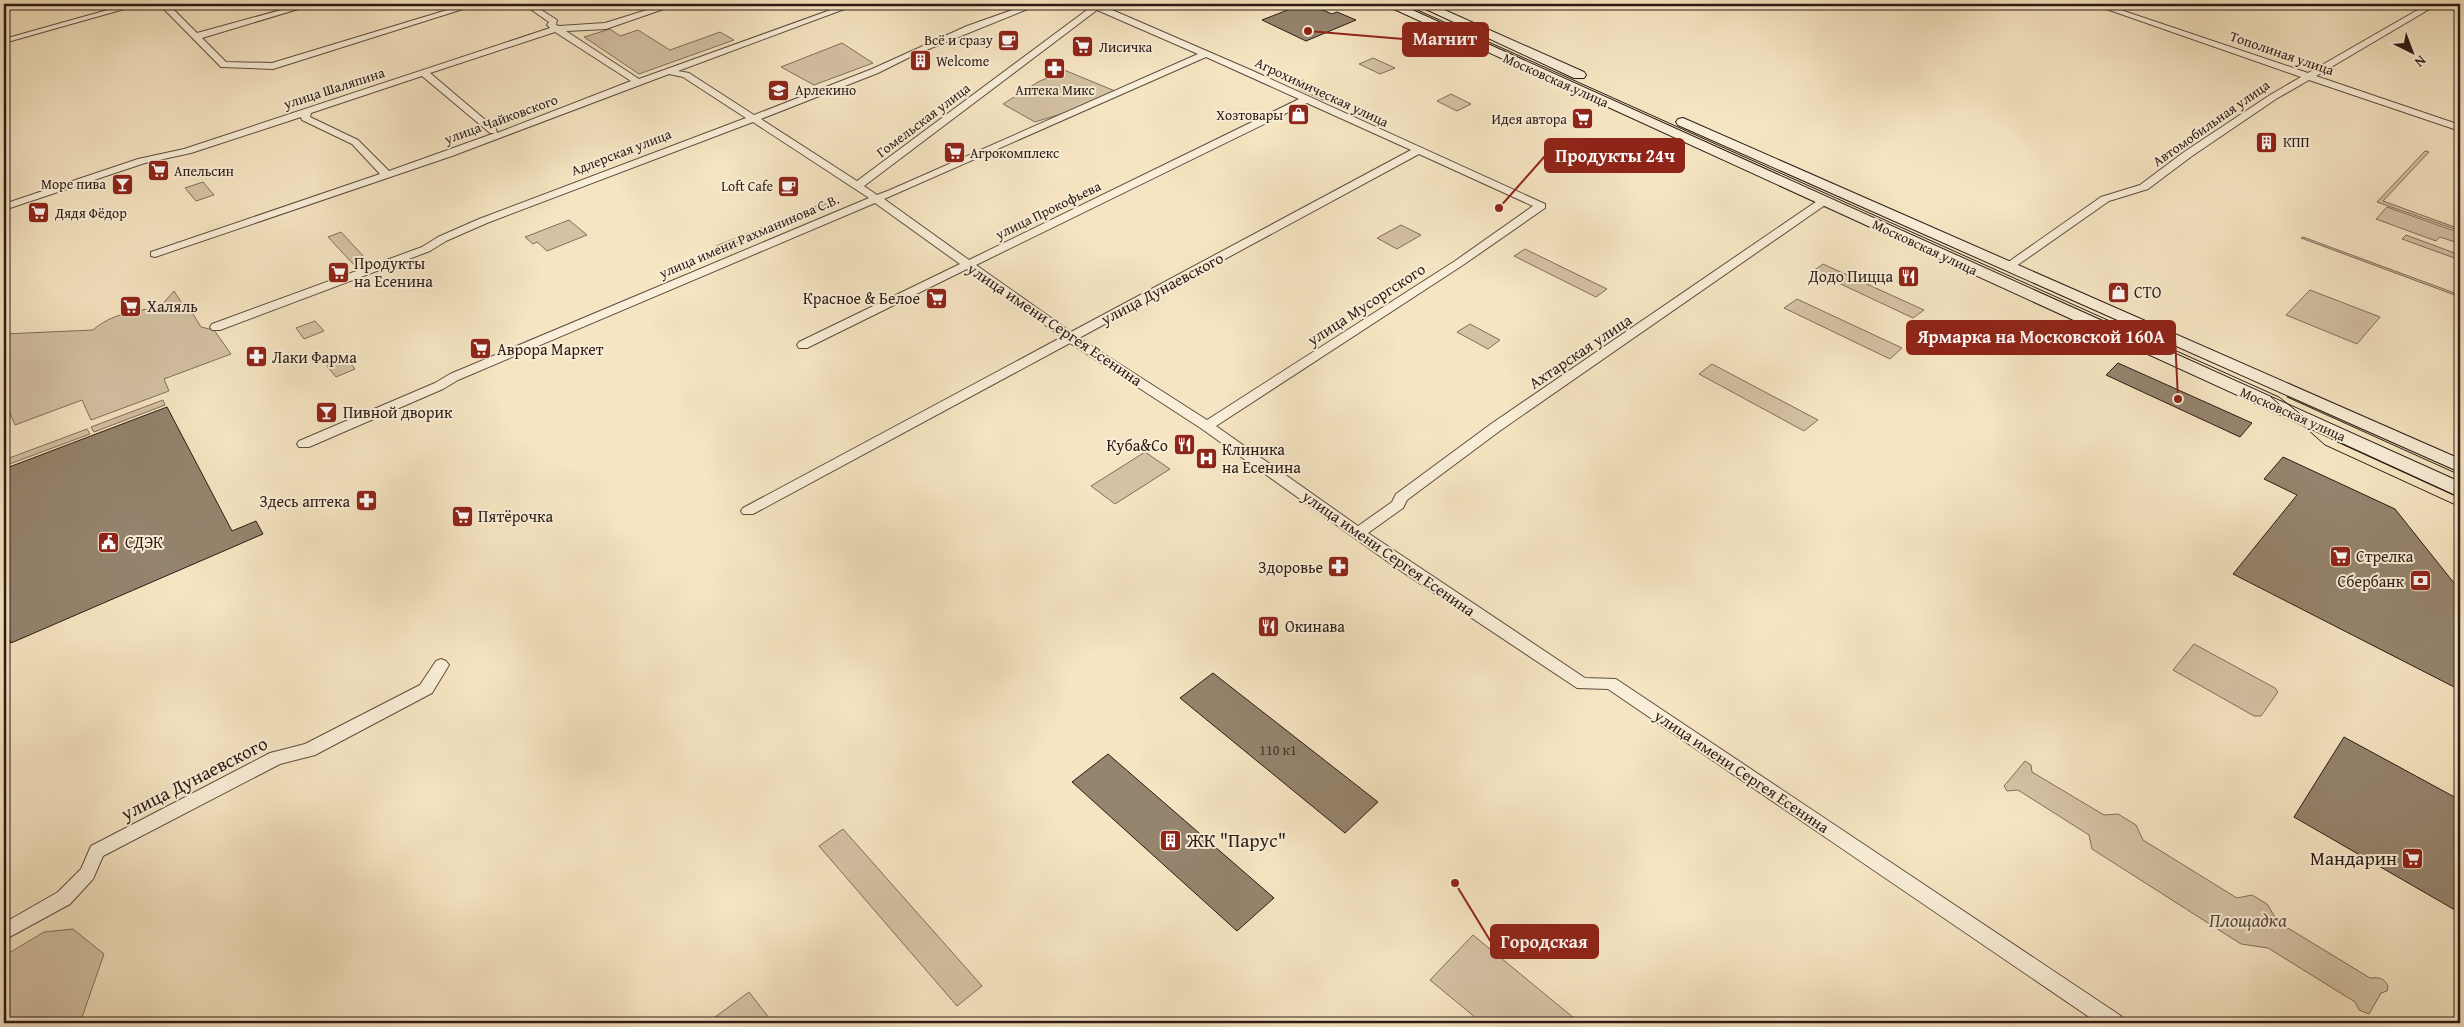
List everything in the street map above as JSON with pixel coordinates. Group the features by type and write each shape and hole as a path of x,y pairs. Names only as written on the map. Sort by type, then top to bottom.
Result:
{"street":[{"path":"5,40 138,4"},
{"path":"163,4 224,65 273,66 475,4"},
{"path":"194,37 311,4"},
{"path":"527,4 554,22 551,25 556,29 638,82"},
{"name":"улица Шаляпина","path":"4,207 307,111 556,29 606,26 674,4"},
{"name":"улица Чайковского","path":"155,254 587,104 638,82 854,4"},
{"name":"Адлерская улица","path":"216,327 426,249 442,239 483,221 755,118 875,70 911,52 970,28 1036,4"},
{"name":"Московская улица","path":"1389,4 2460,490"},
{"name":"Московская улица","path":"1421,4 1956,244 2460,466"},
{"name":"Тополиная улица","path":"2096,4 2460,128"},
{"name":"Автомобильная улица","path":"2015,270 2105,199 2128,193 2155,180 2196,148 2307,76 2434,4"},
{"name":"Агрохимическая улица","path":"1096,5 1541,206"},
{"name":"Гомельская улица","path":"857,186 1096,5"},
{"name":"улица имени Рахманинова С.В.","path":"304,444 440,386 454,377 857,206 878,200 1205,54"},
{"name":"улица имени Сергея Есенина","path":"668,72 686,75 755,118 878,200 1071,338 1207,426 1403,565 1582,684 1611,683 2114,1023"},
{"path":"424,73 494,130"},
{"name":"улица Прокофьева","path":"803,344 969,266 1305,100"},
{"path":"307,111 305,118 355,142 386,174"},
{"name":"улица Дунаевского","path":"748,511 1417,151"},
{"name":"Ахтарская улица","path":"1359,532 1398,505 1401,497 1496,427 1824,201"},
{"name":"улица Мусоргского","path":"1207,426 1459,263 1541,206"},
{"path":"1942,256 1952,255 1958,251 1956,244"},
{"path":"2008,285 2004,279 2015,270"},
{"name":"улица Дунаевского","path":"4,932 64,898 87,874 97,852 276,758 309,750 426,690 441,665"}],"green space":[{"path":"610,29 620,36 638,30 670,50 720,32 734,40 639,74 584,37"},
{"path":"842,43 873,63 814,85 781,67"},
{"path":"1373,58 1395,68 1380,74 1359,64"},
{"path":"1064,70 1115,91 1074,110 1035,122 1003,104 1038,82"},
{"path":"1303,80 1338,98 1323,100 1299,89 1297,84"},
{"path":"1451,94 1471,104 1457,111 1437,101"},
{"path":"2425,151 2429,152 2383,201 2460,229 2460,231 2377,202"},
{"path":"203,182 214,195 196,201 185,188"},
{"path":"824,203 828,206 719,250 716,246"},
{"path":"2387,207 2460,233 2458,243 2440,237 2436,241 2376,219"},
{"path":"569,220 587,235 547,251 537,242 533,244 525,237"},
{"path":"1401,225 1421,235 1397,249 1377,238"},
{"path":"341,232 367,260 355,266 328,237"},
{"path":"2406,235 2460,255 2460,260 2402,239"},
{"path":"2303,237 2460,295 2460,297 2301,238"},
{"path":"1525,249 1607,289 1596,297 1514,256"},
{"path":"1823,264 1924,310 1913,318 1813,271"},
{"path":"2310,290 2380,317 2357,344 2286,315"},
{"path":"174,291 183,305 171,307 188,306 201,327 214,330 231,354 164,379 169,391 91,420 82,400 15,425 6,403 4,404 4,334 93,330 116,317 142,310 159,308"},
{"path":"1797,299 1902,348 1890,359 1784,308"},
{"path":"315,321 324,331 304,339 296,328"},
{"path":"1470,324 1500,340 1488,349 1457,332"},
{"path":"346,358 355,369 336,377 327,366"},
{"path":"1712,364 1818,420 1804,431 1699,374"},
{"path":"163,400 165,405 94,432 91,427"},
{"path":"87,429 90,434 4,466 4,460"},
{"path":"1145,452 1170,469 1115,504 1091,486"},
{"path":"2194,644 2275,688 2278,692 2261,716 2254,716 2173,670"},
{"name":"Площадка","path":"2025,761 2031,765 2032,772 2104,815 2118,814 2136,825 2143,840 2237,898 2252,895 2267,904 2278,922 2370,978 2383,980 2388,986 2387,991 2381,993 2369,1014 2359,1010 2355,1002 2268,948 2241,944 2092,849 2089,835 2018,790 2007,791 2004,786"},
{"path":"843,829 982,986 957,1006 819,846"},
{"path":"73,929 104,954 80,1023 4,1023 4,956 44,932"},
{"path":"1473,935 1580,1023 1482,1023 1430,980"},
{"path":"749,992 773,1023 707,1023"}],"building":[{"path":"1303,4 1309,4 1332,14 1337,12 1356,20 1306,41 1262,20"},
{"path":"2118,363 2252,423 2240,437 2106,375"},
{"path":"167,407 232,531 256,521 263,534 11,643 4,623 4,469"},
{"name":"Стрелка","path":"2283,457 2395,509 2454,583 2460,586 2460,690 2233,574 2297,495 2264,479"},
{"name":"ЖК \"Парус\"","path":"1213,673 1378,802 1345,833 1180,698"},
{"name":"Мандарин","path":"2344,737 2460,800 2460,899 2455,910 2294,817"},
{"name":"ЖК \"Парус\"","path":"1108,754 1274,898 1237,931 1072,782"}],"tram line":[{"path":"1404,4 2279,397 2333,440 2460,498"},
{"path":"2271,397 2325,445 2460,507"},
{"path":"2287,397 2460,475"}],"place":[{"name":"Магнит","path":"1308,31"},
{"name":"Всё и сразу","path":"1009,40"},
{"name":"Лисичка","path":"1083,47"},
{"name":"Welcome","path":"920,61"},
{"name":"Аптека Микс","path":"1055,68"},
{"name":"Арлекино","path":"779,90"},
{"name":"Хозтовары","path":"1299,115"},
{"name":"Идея автора","path":"1583,119"},
{"name":"КПП","path":"2267,142"},
{"name":"Агрокомплекс","path":"954,153"},
{"name":"Апельсин","path":"158,171"},
{"name":"Море пива","path":"122,184"},
{"name":"Loft Cafe","path":"789,186"},
{"name":"Продукты 24ч","path":"1499,208"},
{"name":"Дядя Фёдор","path":"39,213"},
{"name":"Продукты на Есенина","path":"338,272"},
{"name":"Додо Пицца","path":"1909,276"},
{"name":"СТО","path":"2118,292"},
{"name":"Красное & Белое","path":"936,298"},
{"name":"Халяль","path":"131,306"},
{"name":"Аврора Маркет","path":"481,349"},
{"name":"Лаки Фарма","path":"256,357"},
{"name":"Ярмарка на Московской 160А","path":"2178,399"},
{"name":"Пивной дворик","path":"327,412"},
{"name":"Куба&Co","path":"1184,445"},
{"name":"Клиника на Есенина","path":"1206,458"},
{"name":"Здесь аптека","path":"366,501"},
{"name":"Пятёрочка","path":"462,516"},
{"name":"СДЭК","path":"109,542"},
{"name":"Стрелка","path":"2340,556"},
{"name":"Здоровье","path":"1339,567"},
{"name":"Сбербанк","path":"2420,581"},
{"name":"Окинава","path":"1269,626"},
{"name":"ЖК \"Парус\"","path":"1171,840"},
{"name":"Мандарин","path":"2413,858"},
{"name":"Городская","path":"1455,883"}]}
